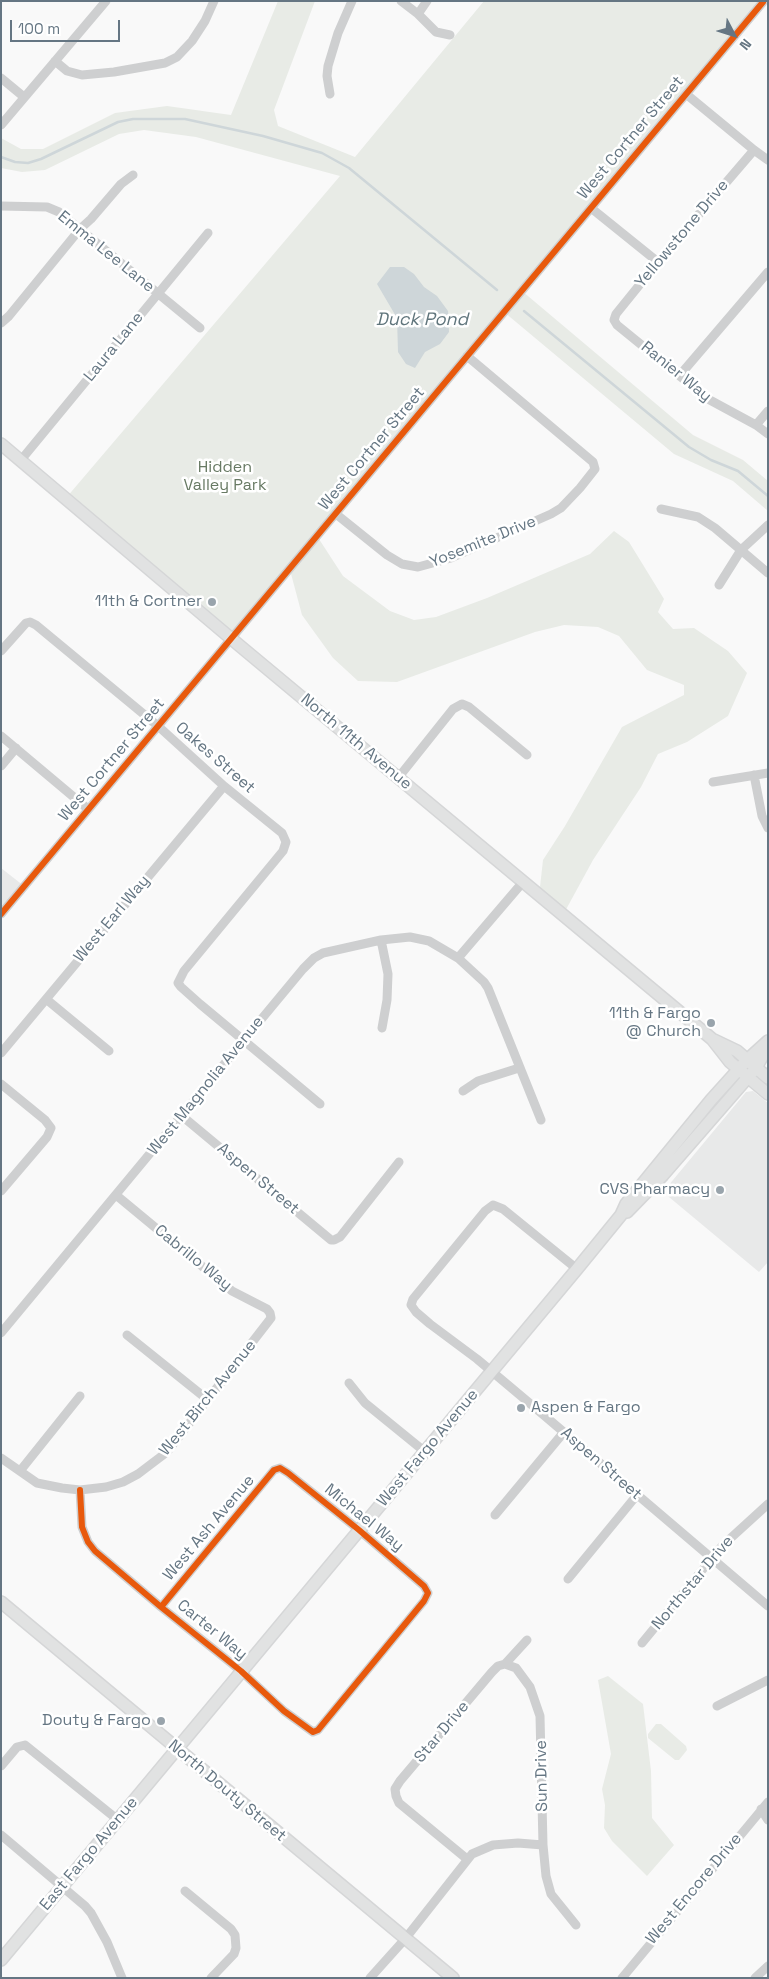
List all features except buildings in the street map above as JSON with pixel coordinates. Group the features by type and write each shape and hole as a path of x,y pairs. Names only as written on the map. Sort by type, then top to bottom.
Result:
{"main road":[{"name":"North 11th Avenue","path":"1,444 712,1039 737,1051 747,1065 768,1078"},
{"name":"West Fargo Avenue","path":"176,1749 577,1269 621,1215 626,1204 650,1174 768,1041"},
{"name":"West Fargo Avenue","path":"747,1065 768,1046"},
{"name":"West Fargo Avenue","path":"621,1215 631,1209 658,1180 748,1077 747,1065"},
{"path":"748,1077 768,1094"},
{"name":"North Douty Street","path":"3,1608 453,1978"},
{"name":"East Fargo Avenue","path":"1,1960 176,1749"}],"street":[{"path":"1,125 106,1"},
{"path":"55,61 67,71 82,75 114,72 165,63 177,57 192,41 205,21 214,1"},
{"path":"330,94 327,76 328,66 338,33 352,1"},
{"path":"401,1 418,14 436,32 450,36"},
{"path":"418,14 427,1"},
{"name":"West Cortner Street","path":"1,914 763,2"},
{"path":"1,78 24,98"},
{"path":"686,94 768,160"},
{"name":"Yellowstone Drive","path":"614,320 616,314 658,262 754,150"},
{"path":"1,323 9,316 80,228 91,219 121,184 133,175"},
{"name":"Emma Lee Lane","path":"1,206 52,209 80,228 200,328"},
{"path":"591,208 658,262"},
{"name":"Laura Lane","path":"21,460 208,233"},
{"path":"680,375 768,272"},
{"name":"Ranier Way","path":"614,320 708,399 756,425 768,434"},
{"name":"Yosemite Drive","path":"336,514 386,555 402,564 418,567 451,558 556,511 592,474 595,466 593,462 467,356"},
{"path":"756,425 768,411"},
{"path":"661,508 698,517 715,528 768,573"},
{"path":"719,585 741,550 768,525"},
{"name":"Oakes Street","path":"1,651 21,627 30,622 36,625 158,726 224,786 282,833 286,842 283,851 184,971 178,983 244,1040"},
{"path":"398,778 453,709 462,704 469,707 527,755"},
{"path":"1,736 88,809"},
{"path":"1,766 16,748"},
{"path":"713,782 768,773"},
{"path":"754,775 762,816 768,828"},
{"name":"West Earl Way","path":"1,1054 224,786"},
{"path":"458,958 523,882"},
{"name":"West Magnolia Avenue","path":"1,1333 244,1040 314,958 323,953 394,938 420,939 436,945 458,958 488,988 541,1120"},
{"path":"381,940 388,974 387,1000 382,1028"},
{"path":"46,999 109,1051"},
{"path":"244,1040 320,1104"},
{"path":"463,1091 478,1082 519,1068"},
{"path":"1,1084 45,1120 51,1128 47,1137 1,1191"},
{"name":"Aspen Street","path":"182,1116 327,1238 334,1240 340,1237 399,1162"},
{"name":"Cabrillo Way","path":"116,1195 232,1291 268,1309 272,1316"},
{"name":"Aspen Street","path":"577,1269 503,1209 493,1205 485,1211 413,1299 411,1305 430,1324 564,1432 768,1606"},
{"name":"West Birch Avenue","path":"80,1490 106,1487 123,1482 148,1468 167,1452 272,1316"},
{"path":"127,1335 208,1400"},
{"path":"350,1383 364,1404 424,1452"},
{"path":"20,1471 80,1396"},
{"path":"495,1515 564,1432"},
{"path":"1,1458 31,1479 48,1486 80,1490"},
{"name":"Michael Way","path":"280,1468 359,1530 424,1586 428,1594 420,1607 315,1732"},
{"name":"West Ash Avenue","path":"161,1607 274,1470 280,1468"},
{"name":"Carter Way","path":"80,1490 82,1527 88,1542 108,1563 241,1671 284,1710 310,1731 315,1732"},
{"path":"568,1578 637,1495"},
{"name":"Northstar Drive","path":"642,1643 732,1536 756,1517 768,1504"},
{"path":"505,1664 527,1640"},
{"name":"Star Drive","path":"467,1858 403,1806 396,1796 398,1784 492,1672 498,1666 505,1664"},
{"name":"Sun Drive","path":"505,1664 516,1668 530,1687 540,1716 543,1845 546,1876 551,1894 576,1924"},
{"path":"717,1706 768,1680"},
{"path":"1,1766 17,1747 23,1744 28,1746 118,1820"},
{"path":"765,1806 768,1820"},
{"name":"West Encore Drive","path":"622,1978 765,1806"},
{"path":"1,1835 91,1913 107,1942 122,1978"},
{"path":"370,1978 405,1939 467,1858 476,1851 493,1845 518,1843 543,1845"},
{"path":"185,1890 231,1929 236,1941 234,1954 211,1978"},
{"path":"755,1978 768,1966"}],"shaded area":[{"path":"1,868 24,886 1,914"},
{"path":"753,1091 768,1103 768,1262 759,1272 663,1192 746,1092"}],"green space":[{"name":"Hidden Valley Park","path":"278,1 315,1 274,110 278,126 355,157 484,1 763,1 522,291 693,435 743,460 768,481 768,511 733,481 674,454 504,312 317,536 343,576 390,611 414,620 436,617 487,598 590,554 614,531 629,542 664,599 658,612 673,629 694,628 728,651 747,673 728,716 687,742 658,754 641,787 593,860 563,915 539,896 543,860 565,826 622,727 684,695 684,685 647,670 619,636 598,627 564,625 535,632 397,682 358,681 333,658 302,615 290,570 232,639 66,498 340,176 196,137 144,130 119,134 45,170 22,172 1,168 1,138 21,149 43,149 115,113 167,106 231,115"},
{"path":"608,1676 643,1704 651,1771 652,1818 674,1845 647,1876 612,1841 604,1828 605,1805 602,1789 611,1754 598,1680"},
{"path":"656,1724 661,1724 686,1746 687,1750 679,1760 675,1760 648,1738 648,1734"}],"water":[{"name":"Duck Pond","path":"390,267 404,267 414,274 424,287 437,296 448,311 449,332 440,344 425,352 415,368 406,364 398,352 397,318 377,284"}],"waterway":[{"path":"1,157 15,162 28,163 41,159 118,122 133,119 185,119 263,136 322,153 349,168 497,290"},
{"path":"524,311 689,447 711,460 738,471 768,496"}],"cycle path":[{"path":"1,914 763,2"},
{"path":"80,1490 82,1527 88,1542 95,1551 161,1607 241,1671 284,1711 313,1732 318,1730 424,1601 428,1593 424,1586 359,1530 280,1468 274,1470 161,1607"}],"place":[{"name":"11th & Cortner","path":"212,602"},
{"name":"11th & Fargo @ Church","path":"711,1023"},
{"name":"CVS Pharmacy","path":"720,1190"},
{"name":"Aspen & Fargo","path":"521,1408"},
{"name":"Douty & Fargo","path":"161,1721"}]}
